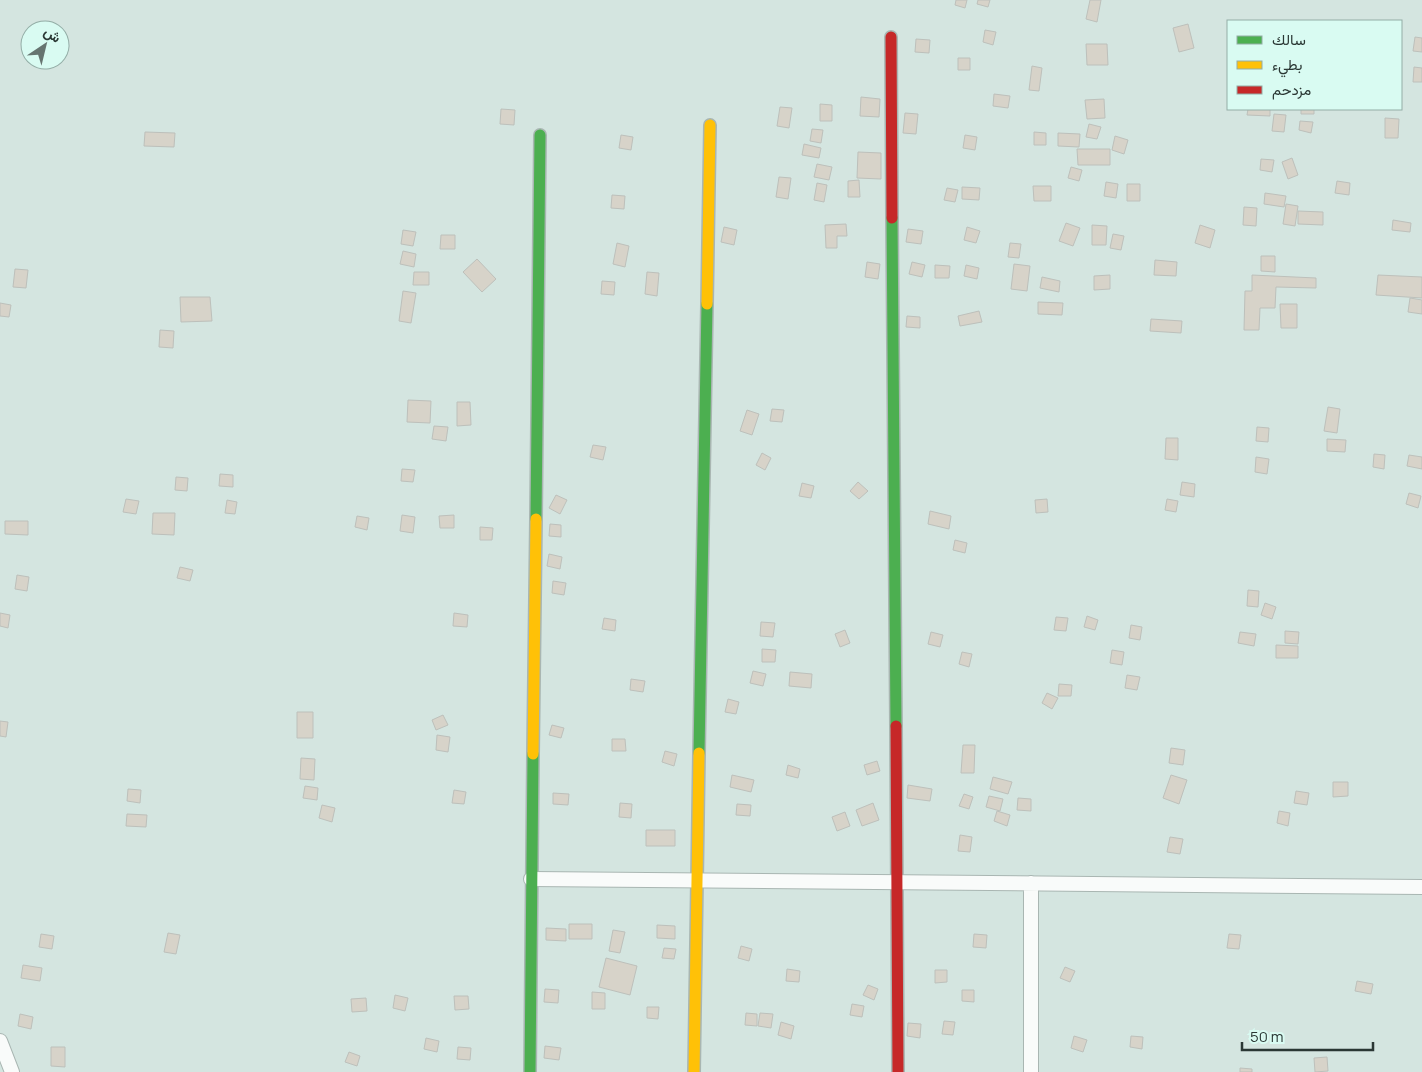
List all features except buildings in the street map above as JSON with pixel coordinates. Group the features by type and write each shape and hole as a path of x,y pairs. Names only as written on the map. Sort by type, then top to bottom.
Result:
{"street":[{"path":"890,37 898,1072"},
{"path":"694,1072 710,125"},
{"path":"530,1072 531,879 540,371 540,135"},
{"path":"531,879 1422,887"},
{"path":"1031,884 1031,1072"},
{"path":"0,1041 12,1072"}],"traffic: fast":[{"path":"536,519 540,135"},
{"path":"892,218 896,726"},
{"path":"699,753 707,304"},
{"path":"530,1072 533,754"}],"traffic: slow":[{"path":"707,304 710,125"},
{"path":"533,754 536,519"},
{"path":"694,1072 699,753"}],"traffic: jam":[{"path":"891,37 892,218"},
{"path":"896,726 898,1072"}]}
